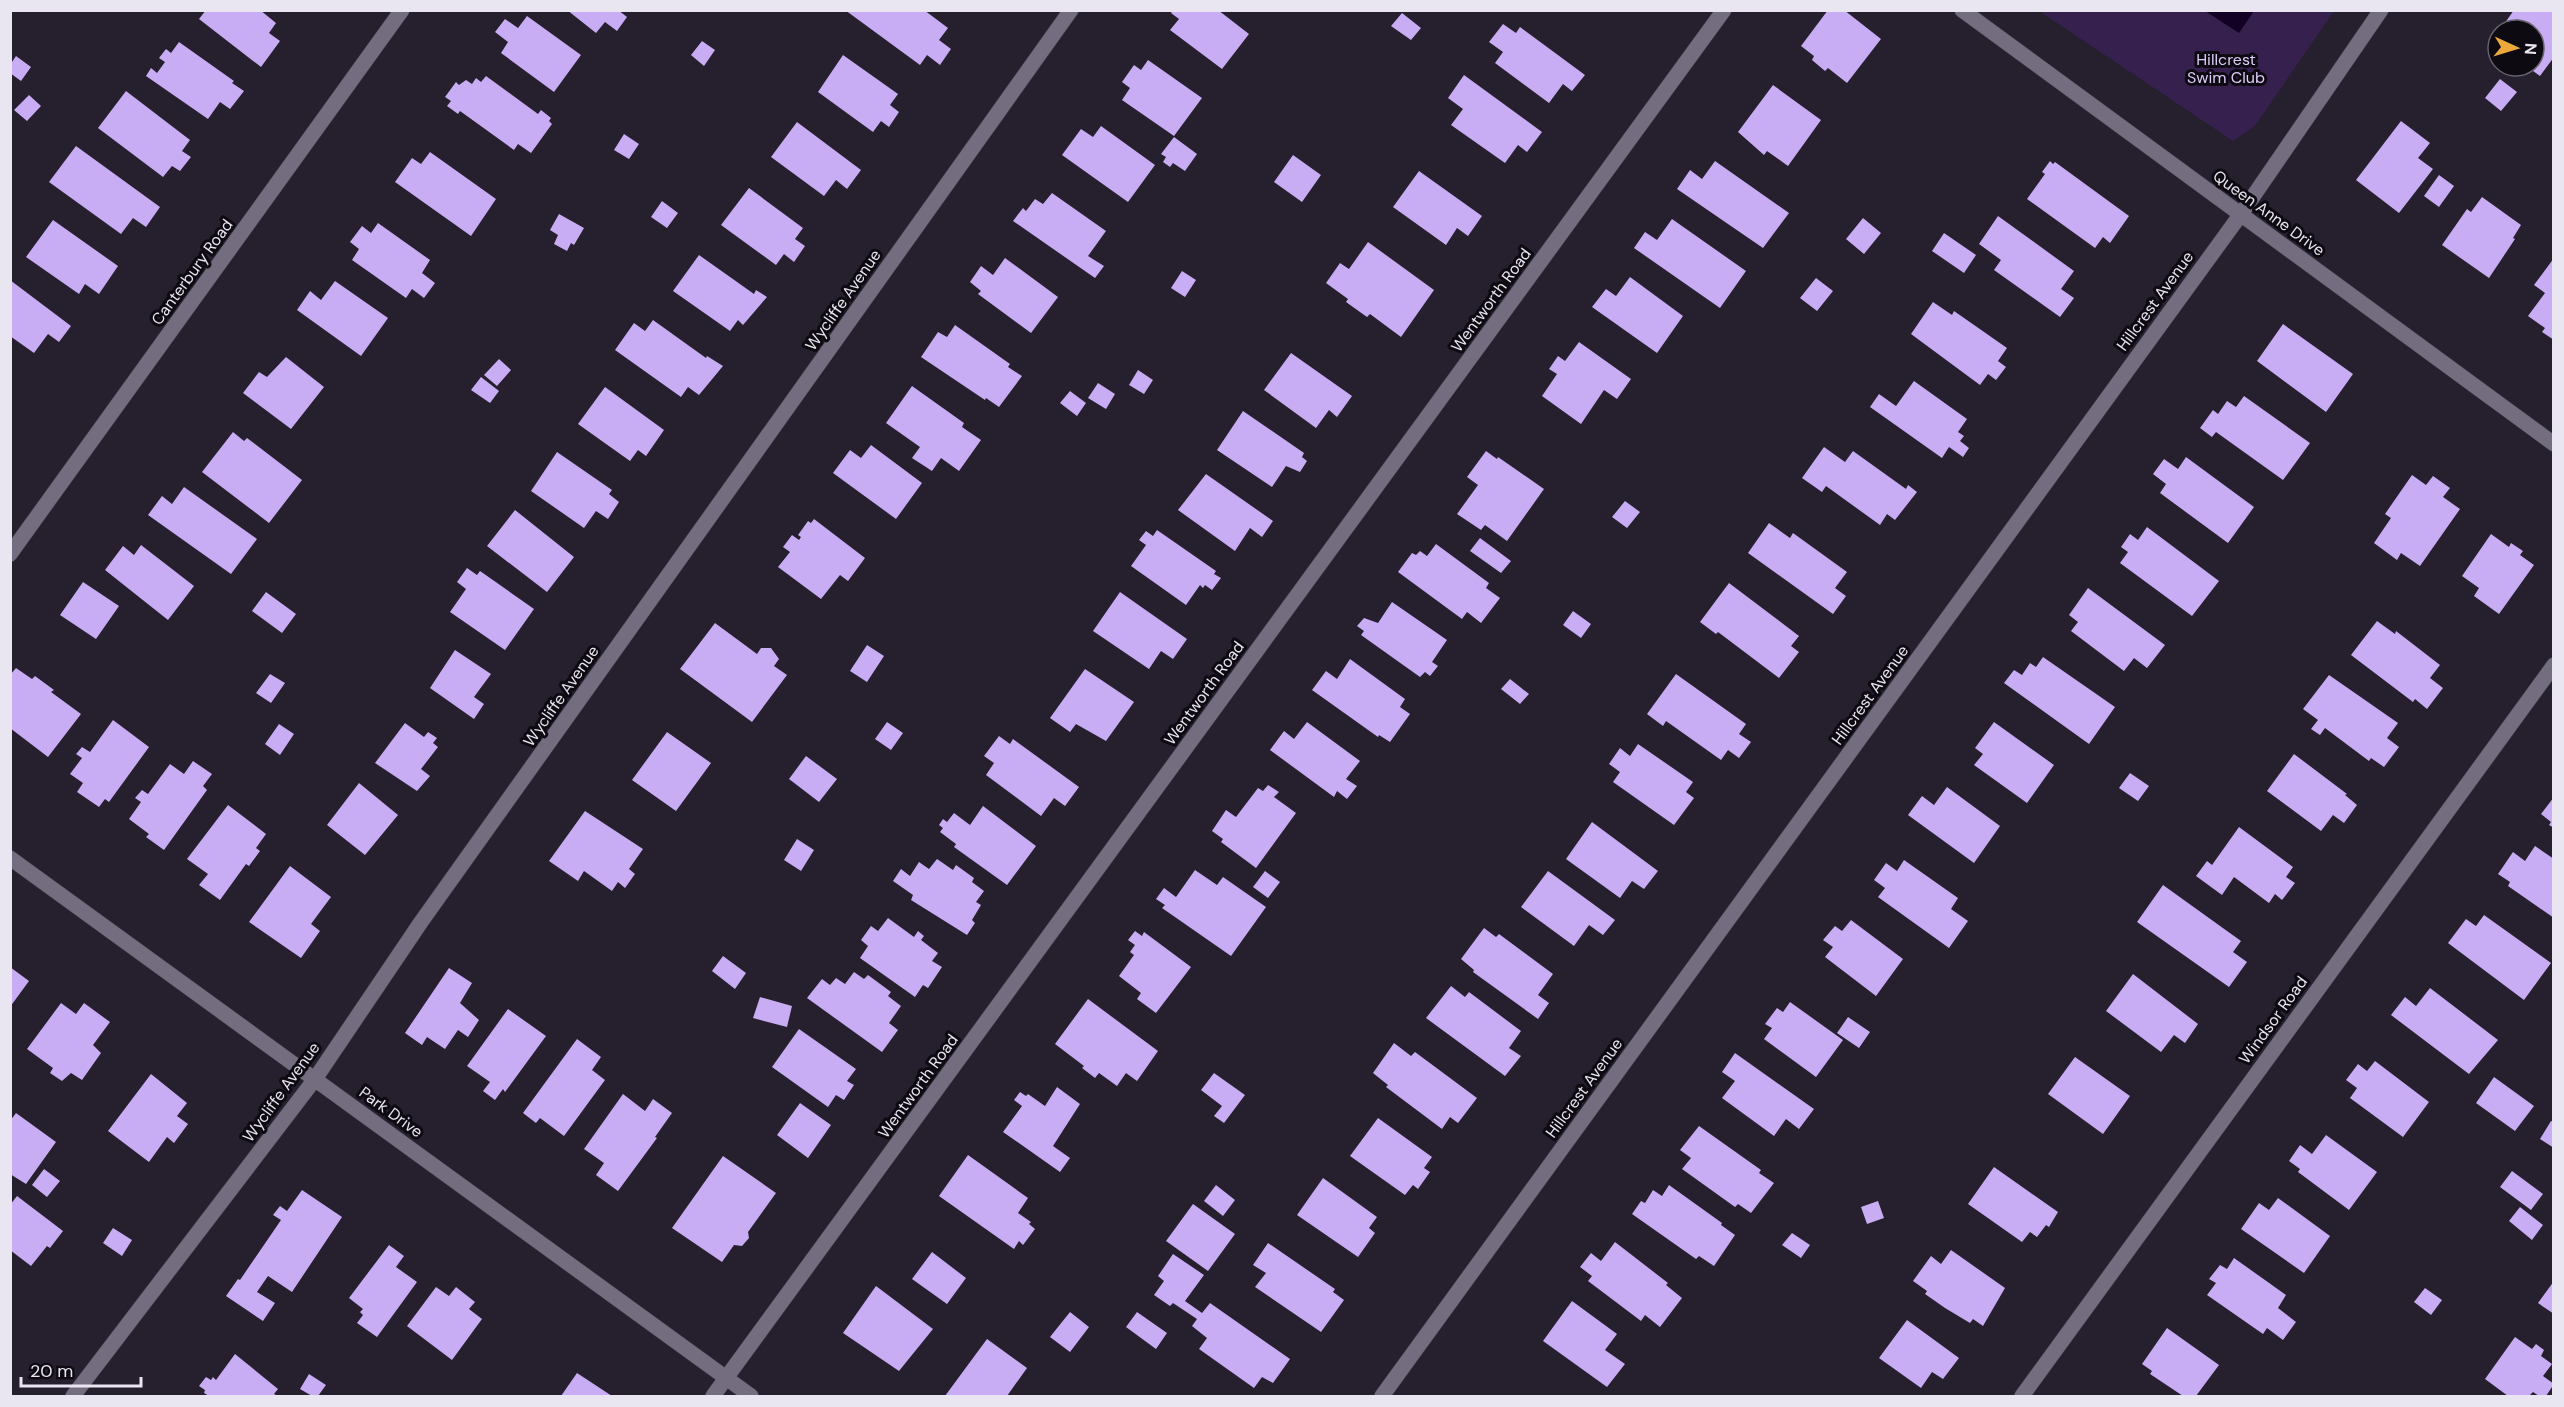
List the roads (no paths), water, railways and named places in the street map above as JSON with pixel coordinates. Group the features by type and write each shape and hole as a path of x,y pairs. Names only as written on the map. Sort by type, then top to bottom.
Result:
{"street":[{"name":"Canterbury Road","path":"10,555 402,10"},
{"name":"Wycliffe Avenue","path":"73,1396 315,1079 428,913 1071,10"},
{"name":"Wentworth Road","path":"713,1396 1724,10"},
{"name":"Queen Anne Drive","path":"1962,10 2553,444"},
{"name":"Hillcrest Avenue","path":"1382,1396 2241,214 2381,10"},
{"name":"Windsor Road","path":"2022,1396 2553,665"},
{"name":"Park Drive","path":"10,858 750,1396"}],"park label":[{"name":"Hillcrest Swim Club","path":"2226,68"}]}
